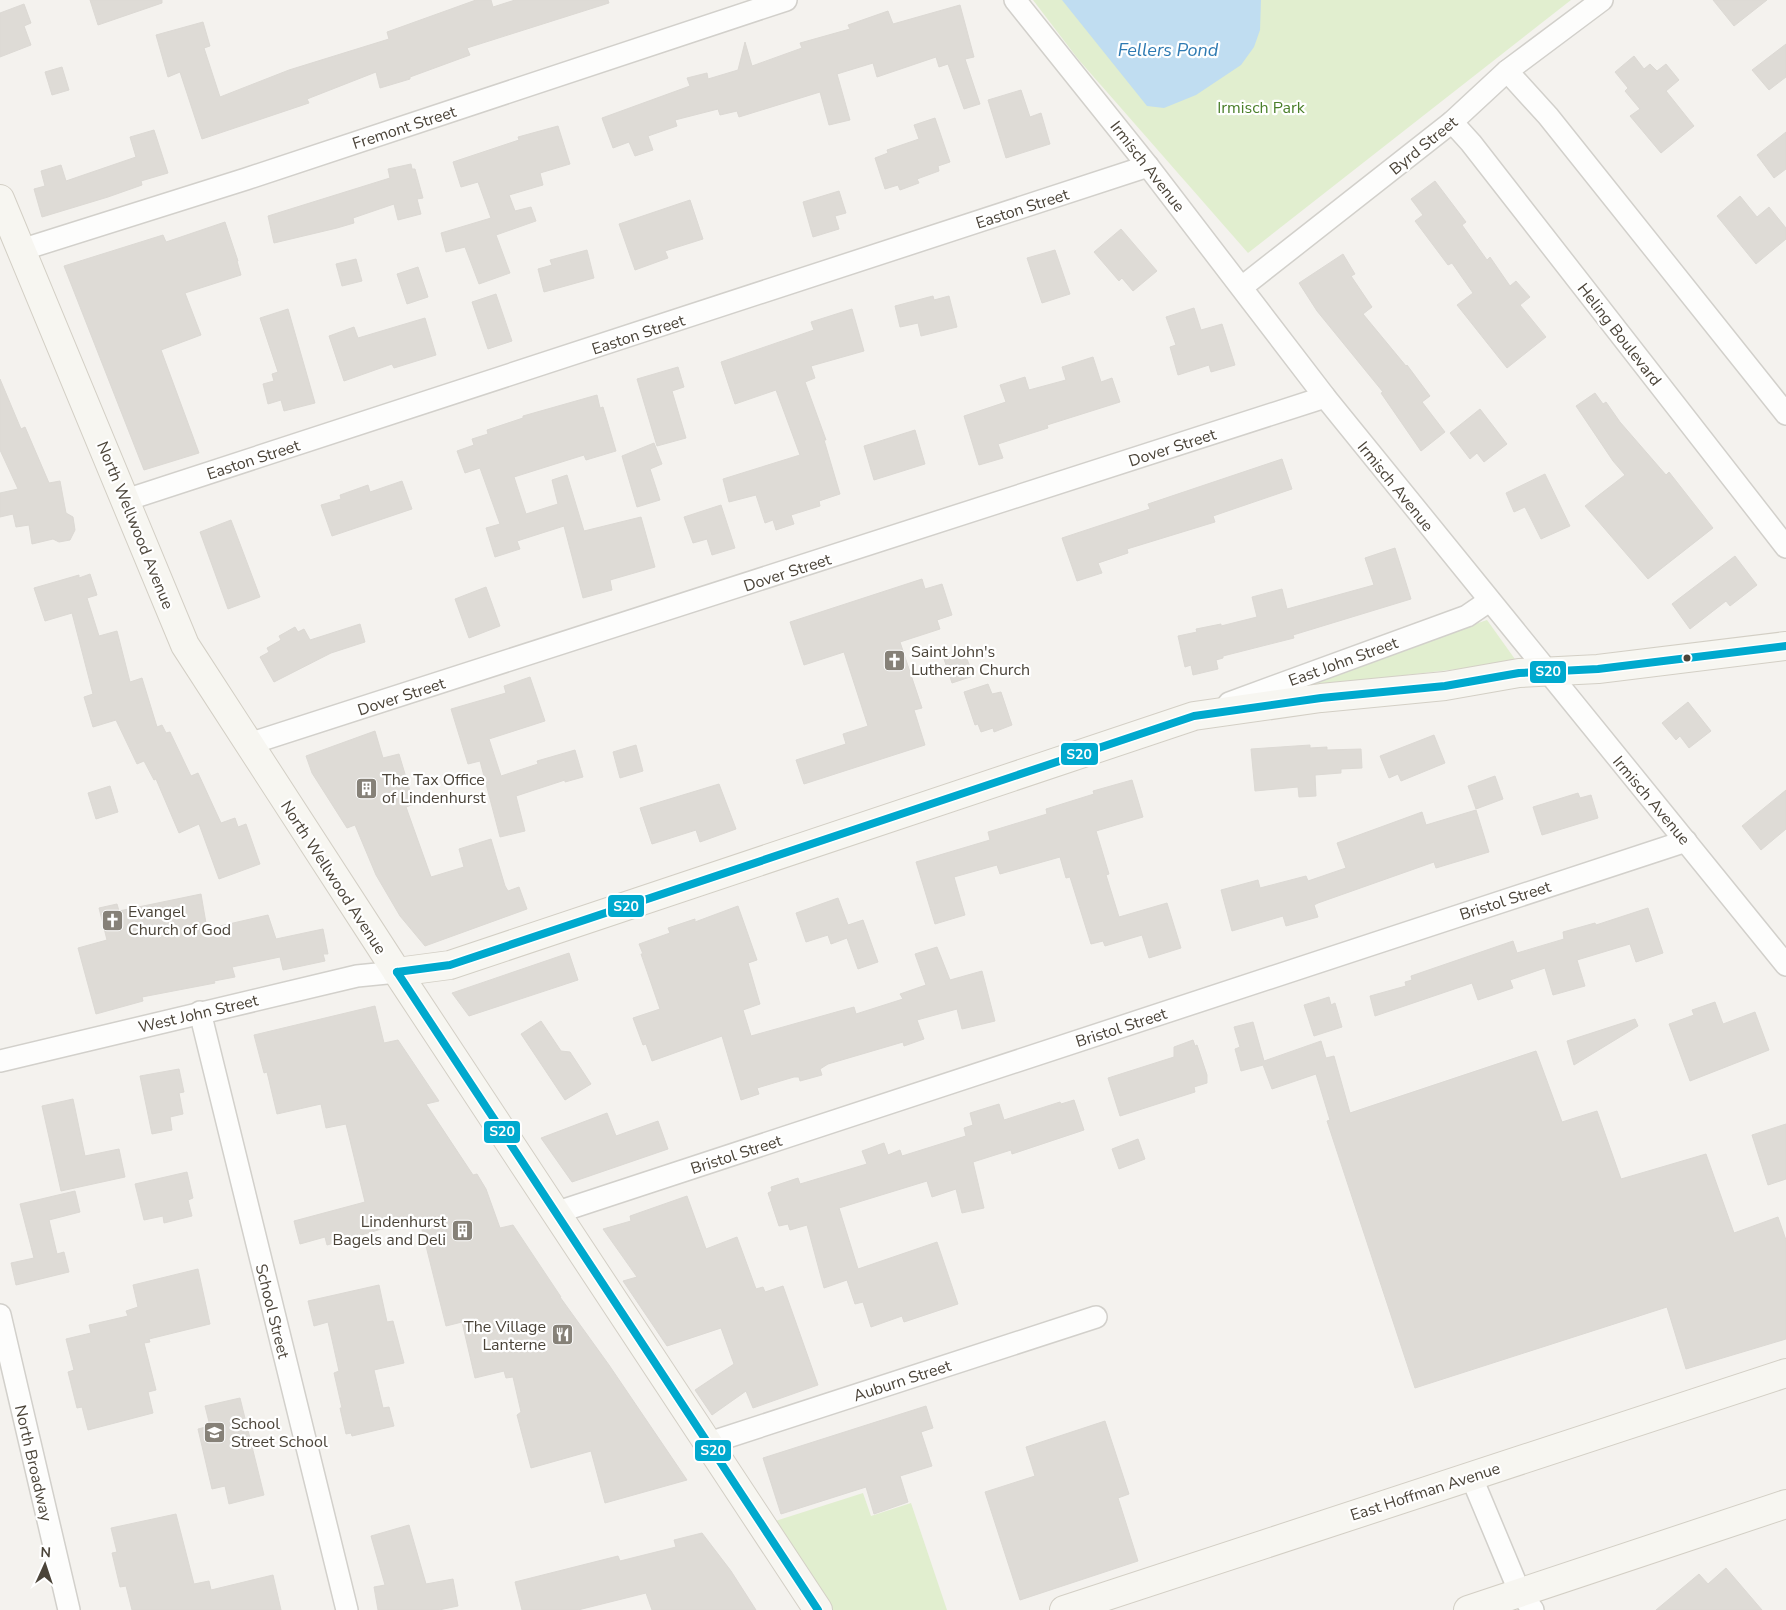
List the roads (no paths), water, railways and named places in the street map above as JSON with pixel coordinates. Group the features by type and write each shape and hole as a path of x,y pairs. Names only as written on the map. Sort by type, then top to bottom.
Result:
{"street":[{"name":"Fremont Street","path":"21,250 246,179 786,0"},
{"name":"Irmisch Avenue","path":"1015,0 1148,166 1325,397 1786,965"},
{"name":"Byrd Street","path":"1242,287 1452,122 1507,71 1602,0"},
{"path":"1507,71 1548,116 1786,414"},
{"name":"Heling Boulevard","path":"1452,122 1471,143 1786,547"},
{"name":"Easton Street","path":"126,500 1148,166"},
{"name":"North Wellwood Avenue","path":"0,199 185,645 396,972 818,1610"},
{"name":"Dover Street","path":"249,744 1325,397"},
{"name":"East John Street","path":"396,972 450,965 1194,716 1468,616 1489,601"},
{"name":"East John Street","path":"1194,716 1321,698 1445,686 1520,674 1786,646"},
{"name":"Bristol Street","path":"555,1213 1686,841"},
{"name":"West John Street","path":"0,1061 356,976 396,972"},
{"name":"School Street","path":"200,1012 347,1610"},
{"name":"North Broadway","path":"0,1315 69,1610"},
{"name":"Auburn Street","path":"708,1443 1096,1318"},
{"name":"East Hoffman Avenue","path":"1064,1610 1786,1373"},
{"path":"1471,1476 1527,1602"},
{"path":"1468,1610 1527,1602 1786,1504"}],"water":[{"name":"Fellers Pond","path":"1062,0 1261,0 1260,30 1254,47 1241,65 1196,95 1164,108 1147,106"}],"place":[{"name":"Saint John's Lutheran Church","path":"895,660"},
{"name":"The Tax Office of Lindenhurst","path":"366,788"},
{"name":"Evangel Church of God","path":"112,920"},
{"name":"Lindenhurst Bagels and Deli","path":"462,1230"},
{"name":"The Village Lanterne","path":"562,1335"},
{"name":"School Street School","path":"215,1432"}],"park label":[{"name":"Irmisch Park","path":"1261,107"}]}
